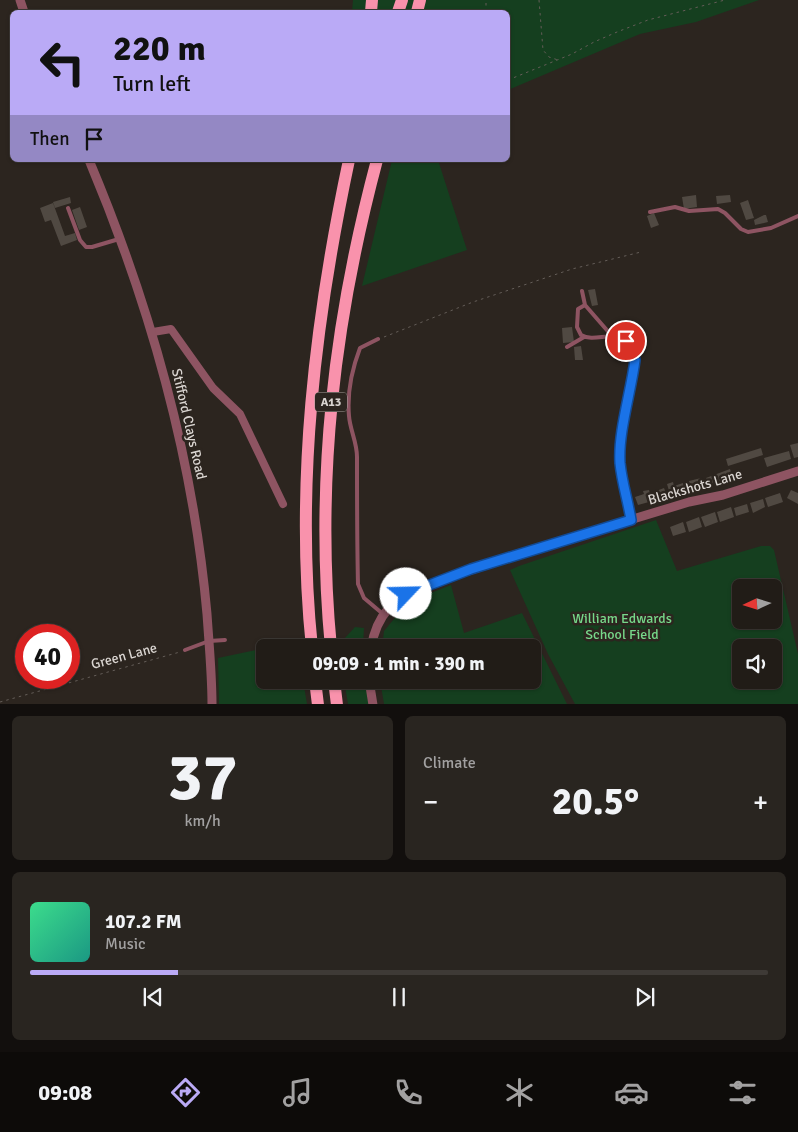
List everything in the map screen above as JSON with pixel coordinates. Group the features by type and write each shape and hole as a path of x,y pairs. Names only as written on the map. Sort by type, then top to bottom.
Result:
{"highway":[{"path":"323,309 336,224 349,162"},
{"name":"A13","path":"311,639 306,596 305,489 314,372 323,309 357,162"},
{"name":"A13","path":"329,639 325,564 325,480 330,403 334,365 351,268 377,162"},
{"path":"316,689 318,704"},
{"path":"335,689 337,704"}],"street":[{"name":"Stifford Clays Road","path":"90,162 121,239 153,332 177,427 191,496 203,574 212,704"},
{"path":"153,332 171,329 213,388 240,414 283,504"},
{"name":"Blackshots Lane","path":"372,639 383,614 406,594 423,586 480,566 689,502 724,495 798,471"},
{"path":"370,689 373,704"}],"lane":[{"path":"650,212 675,207 688,211 718,209 726,213 741,229 748,232 771,228 798,216"},
{"path":"68,208 80,240 86,247 92,248 121,239"},
{"path":"582,291 585,306 612,336"},
{"path":"584,337 578,332 577,313 578,309 585,306"},
{"path":"567,347 584,337 612,336 621,338 629,344 635,360 621,444 620,462 631,520"},
{"path":"378,340 360,348 354,362 349,395 349,417 356,442 357,456 358,584 364,598 383,614"},
{"path":"185,650 209,641 225,640"}],"path":[{"path":"539,0 543,50 549,57 558,60"},
{"path":"510,79 648,20 725,0"},
{"path":"378,340 473,302 565,271 642,252"},
{"name":"Green Lane","path":"0,702 185,650"}],"green space":[{"path":"353,0 759,0 696,22 640,34 510,89 510,10 352,10"},
{"path":"392,162 439,162 467,250 362,286"},
{"name":"William Edwards School Field","path":"656,520 677,571 761,546 770,546 774,550 781,579 732,579 732,629 782,629 782,585 798,654 798,704 575,704 548,654 510,570"},
{"path":"451,585 464,633 522,613 535,639 383,639 384,631 408,602"},
{"path":"355,627 364,628 363,639 344,639"},
{"path":"256,650 256,689 304,689 307,704 219,704 218,658"},
{"path":"541,651 567,704 384,704 382,689 541,689"},
{"path":"346,689 367,689 370,704 348,704"}],"building":[{"path":"696,195 697,207 684,209 682,197"},
{"path":"730,195 731,202 717,204 716,196"},
{"path":"70,197 71,203 55,208 53,202"},
{"path":"748,200 754,218 746,220 740,203"},
{"path":"53,203 65,236 75,233 77,240 61,246 51,220 45,222 40,208"},
{"path":"80,207 87,227 79,230 72,210"},
{"path":"654,213 659,225 651,228 647,216"},
{"path":"766,215 768,222 755,225 754,220"},
{"path":"595,289 598,305 592,306 588,290"},
{"path":"572,327 574,342 563,343 562,328"},
{"path":"581,346 583,360 575,360 574,347"},
{"path":"798,443 798,457 794,458 790,445"},
{"path":"761,448 763,455 728,466 726,459"},
{"path":"789,451 791,459 767,467 764,458"},
{"path":"730,469 733,478 708,485 706,478"},
{"path":"701,478 703,486 691,489 689,481"},
{"path":"673,482 674,486 683,483 685,491 676,495 670,494 667,484"},
{"path":"664,488 667,496 653,501 651,493"},
{"path":"649,490 651,499 649,502 638,505 635,497 644,494 643,491"},
{"path":"791,490 798,493 798,504 787,498"},
{"path":"780,493 783,502 768,507 765,498"},
{"path":"763,499 765,507 753,513 750,503"},
{"path":"747,504 749,512 736,516 734,508"},
{"path":"731,507 734,517 720,522 717,512"},
{"path":"715,512 718,522 705,527 701,517"},
{"path":"699,517 702,527 689,532 686,522"},
{"path":"683,522 686,532 673,536 670,527"}],"route":[{"path":"406,594 471,569 631,520 620,462 621,444 635,360 632,348 626,341"}]}
